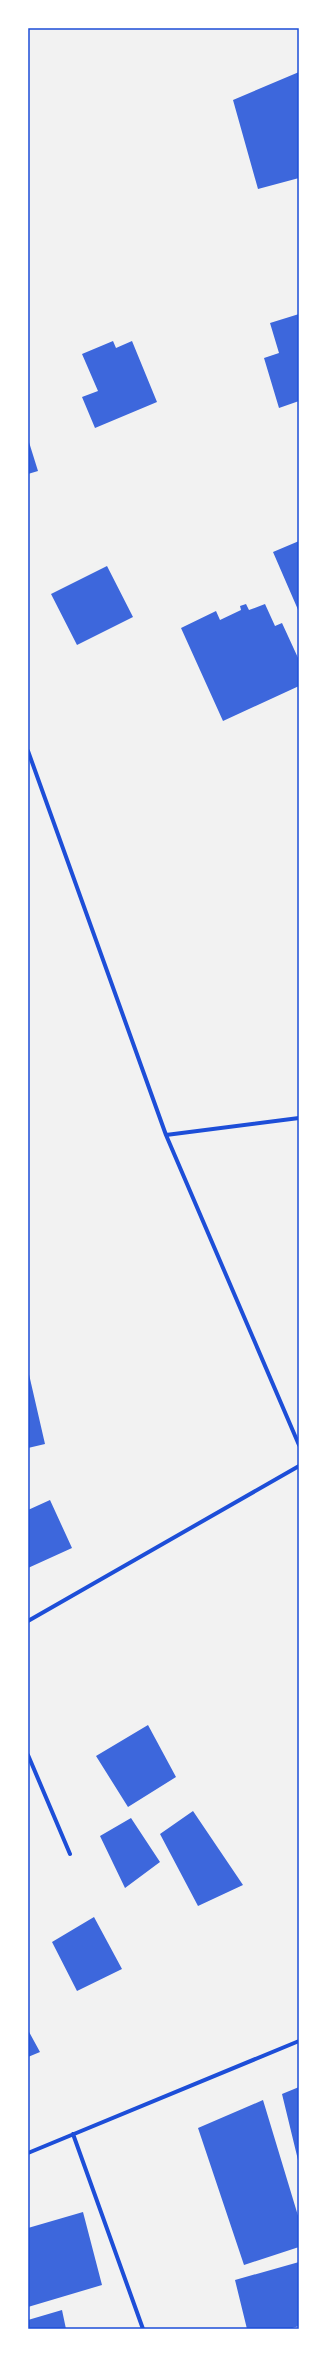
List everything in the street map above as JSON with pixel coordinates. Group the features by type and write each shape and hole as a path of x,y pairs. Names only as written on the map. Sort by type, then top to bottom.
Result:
{"street":[{"path":"28,751 166,1136 299,1445"},
{"path":"166,1136 299,1118"},
{"path":"28,1621 299,1466"},
{"path":"28,1755 70,1854"},
{"path":"28,2153 299,2041"},
{"path":"74,2134 143,2329"}],"building":[{"path":"299,72 299,178 258,189 233,100"},
{"path":"299,314 299,401 279,408 264,358 279,353 270,323"},
{"path":"113,341 116,348 132,341 157,402 95,428 82,397 98,391 82,354"},
{"path":"28,439 38,471 28,474"},
{"path":"299,541 299,612 273,552"},
{"path":"107,566 133,617 77,645 51,594"},
{"path":"246,604 249,610 265,604 275,626 282,623 299,660 299,686 223,721 181,628 216,611 220,620 241,610 240,606"},
{"path":"28,1370 45,1444 28,1448"},
{"path":"50,1500 72,1548 28,1568 28,1510"},
{"path":"148,1725 176,1777 128,1807 96,1756"},
{"path":"193,1811 243,1885 198,1906 160,1834"},
{"path":"131,1818 160,1862 125,1888 100,1836"},
{"path":"94,1917 122,1969 77,1991 52,1942"},
{"path":"28,2030 40,2052 28,2057"},
{"path":"299,2087 299,2160 298,2160 282,2094"},
{"path":"263,2100 299,2219 299,2247 244,2265 198,2128"},
{"path":"83,2212 102,2285 28,2307 28,2228"},
{"path":"299,2262 299,2326 289,2329 247,2329 235,2280"},
{"path":"62,2310 66,2329 28,2329 28,2320"}]}
